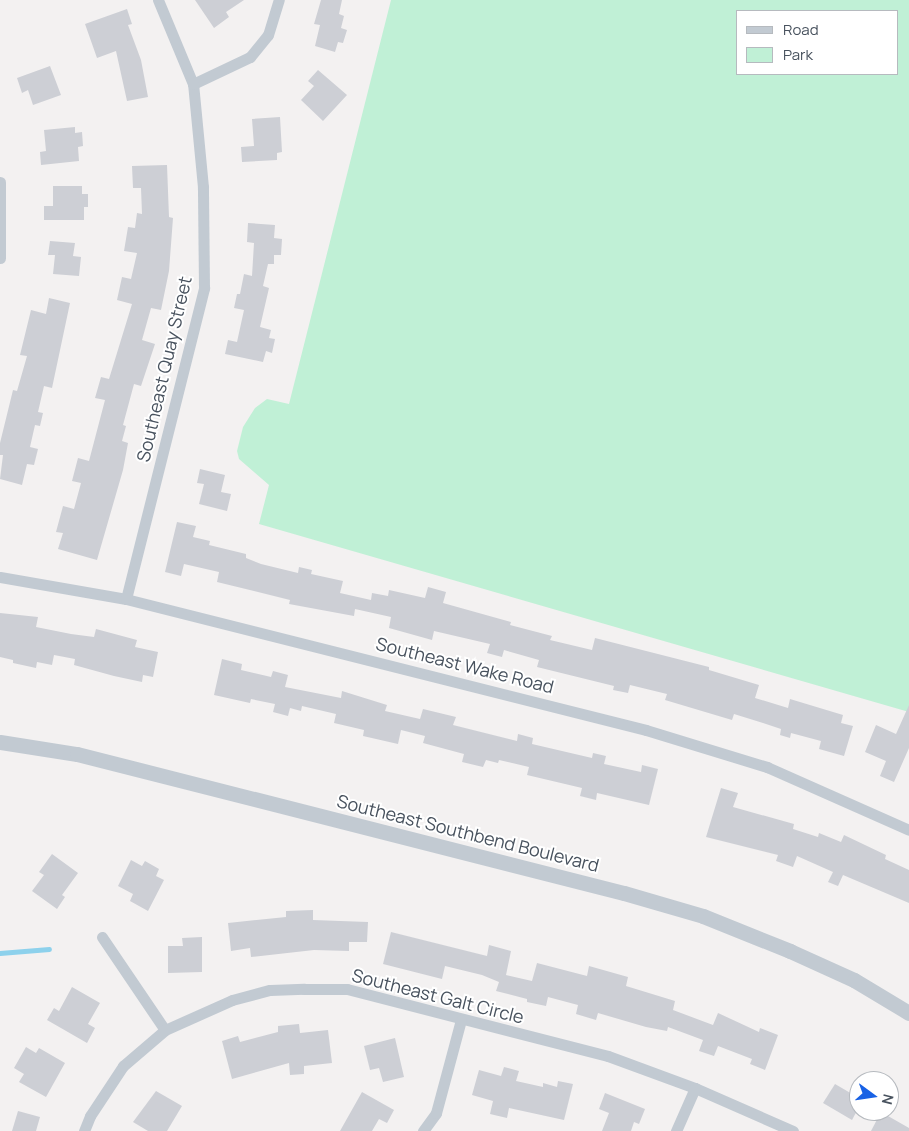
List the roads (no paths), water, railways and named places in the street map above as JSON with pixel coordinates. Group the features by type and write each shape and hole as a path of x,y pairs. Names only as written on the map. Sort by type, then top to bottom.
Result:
{"street":[{"name":"Southeast Quay Street","path":"126,599 204,288 203,187 193,84 158,0"},
{"path":"193,84 250,57 268,35 279,0"},
{"path":"0,182 0,258"},
{"name":"Southeast Wake Road","path":"0,577 126,599 646,730 767,767 909,830"},
{"name":"Southeast Southbend Boulevard","path":"0,742 76,754 624,892 703,916 790,950 854,980 909,1013"},
{"path":"102,938 165,1030"},
{"name":"Southeast Galt Circle","path":"84,1131 90,1116 124,1066 165,1030 232,1000 270,990 304,989 347,990 608,1056 695,1088 794,1131"},
{"path":"423,1131 436,1113 461,1020"},
{"path":"676,1131 695,1088"}],"waterway":[{"path":"0,953 49,949"}]}
